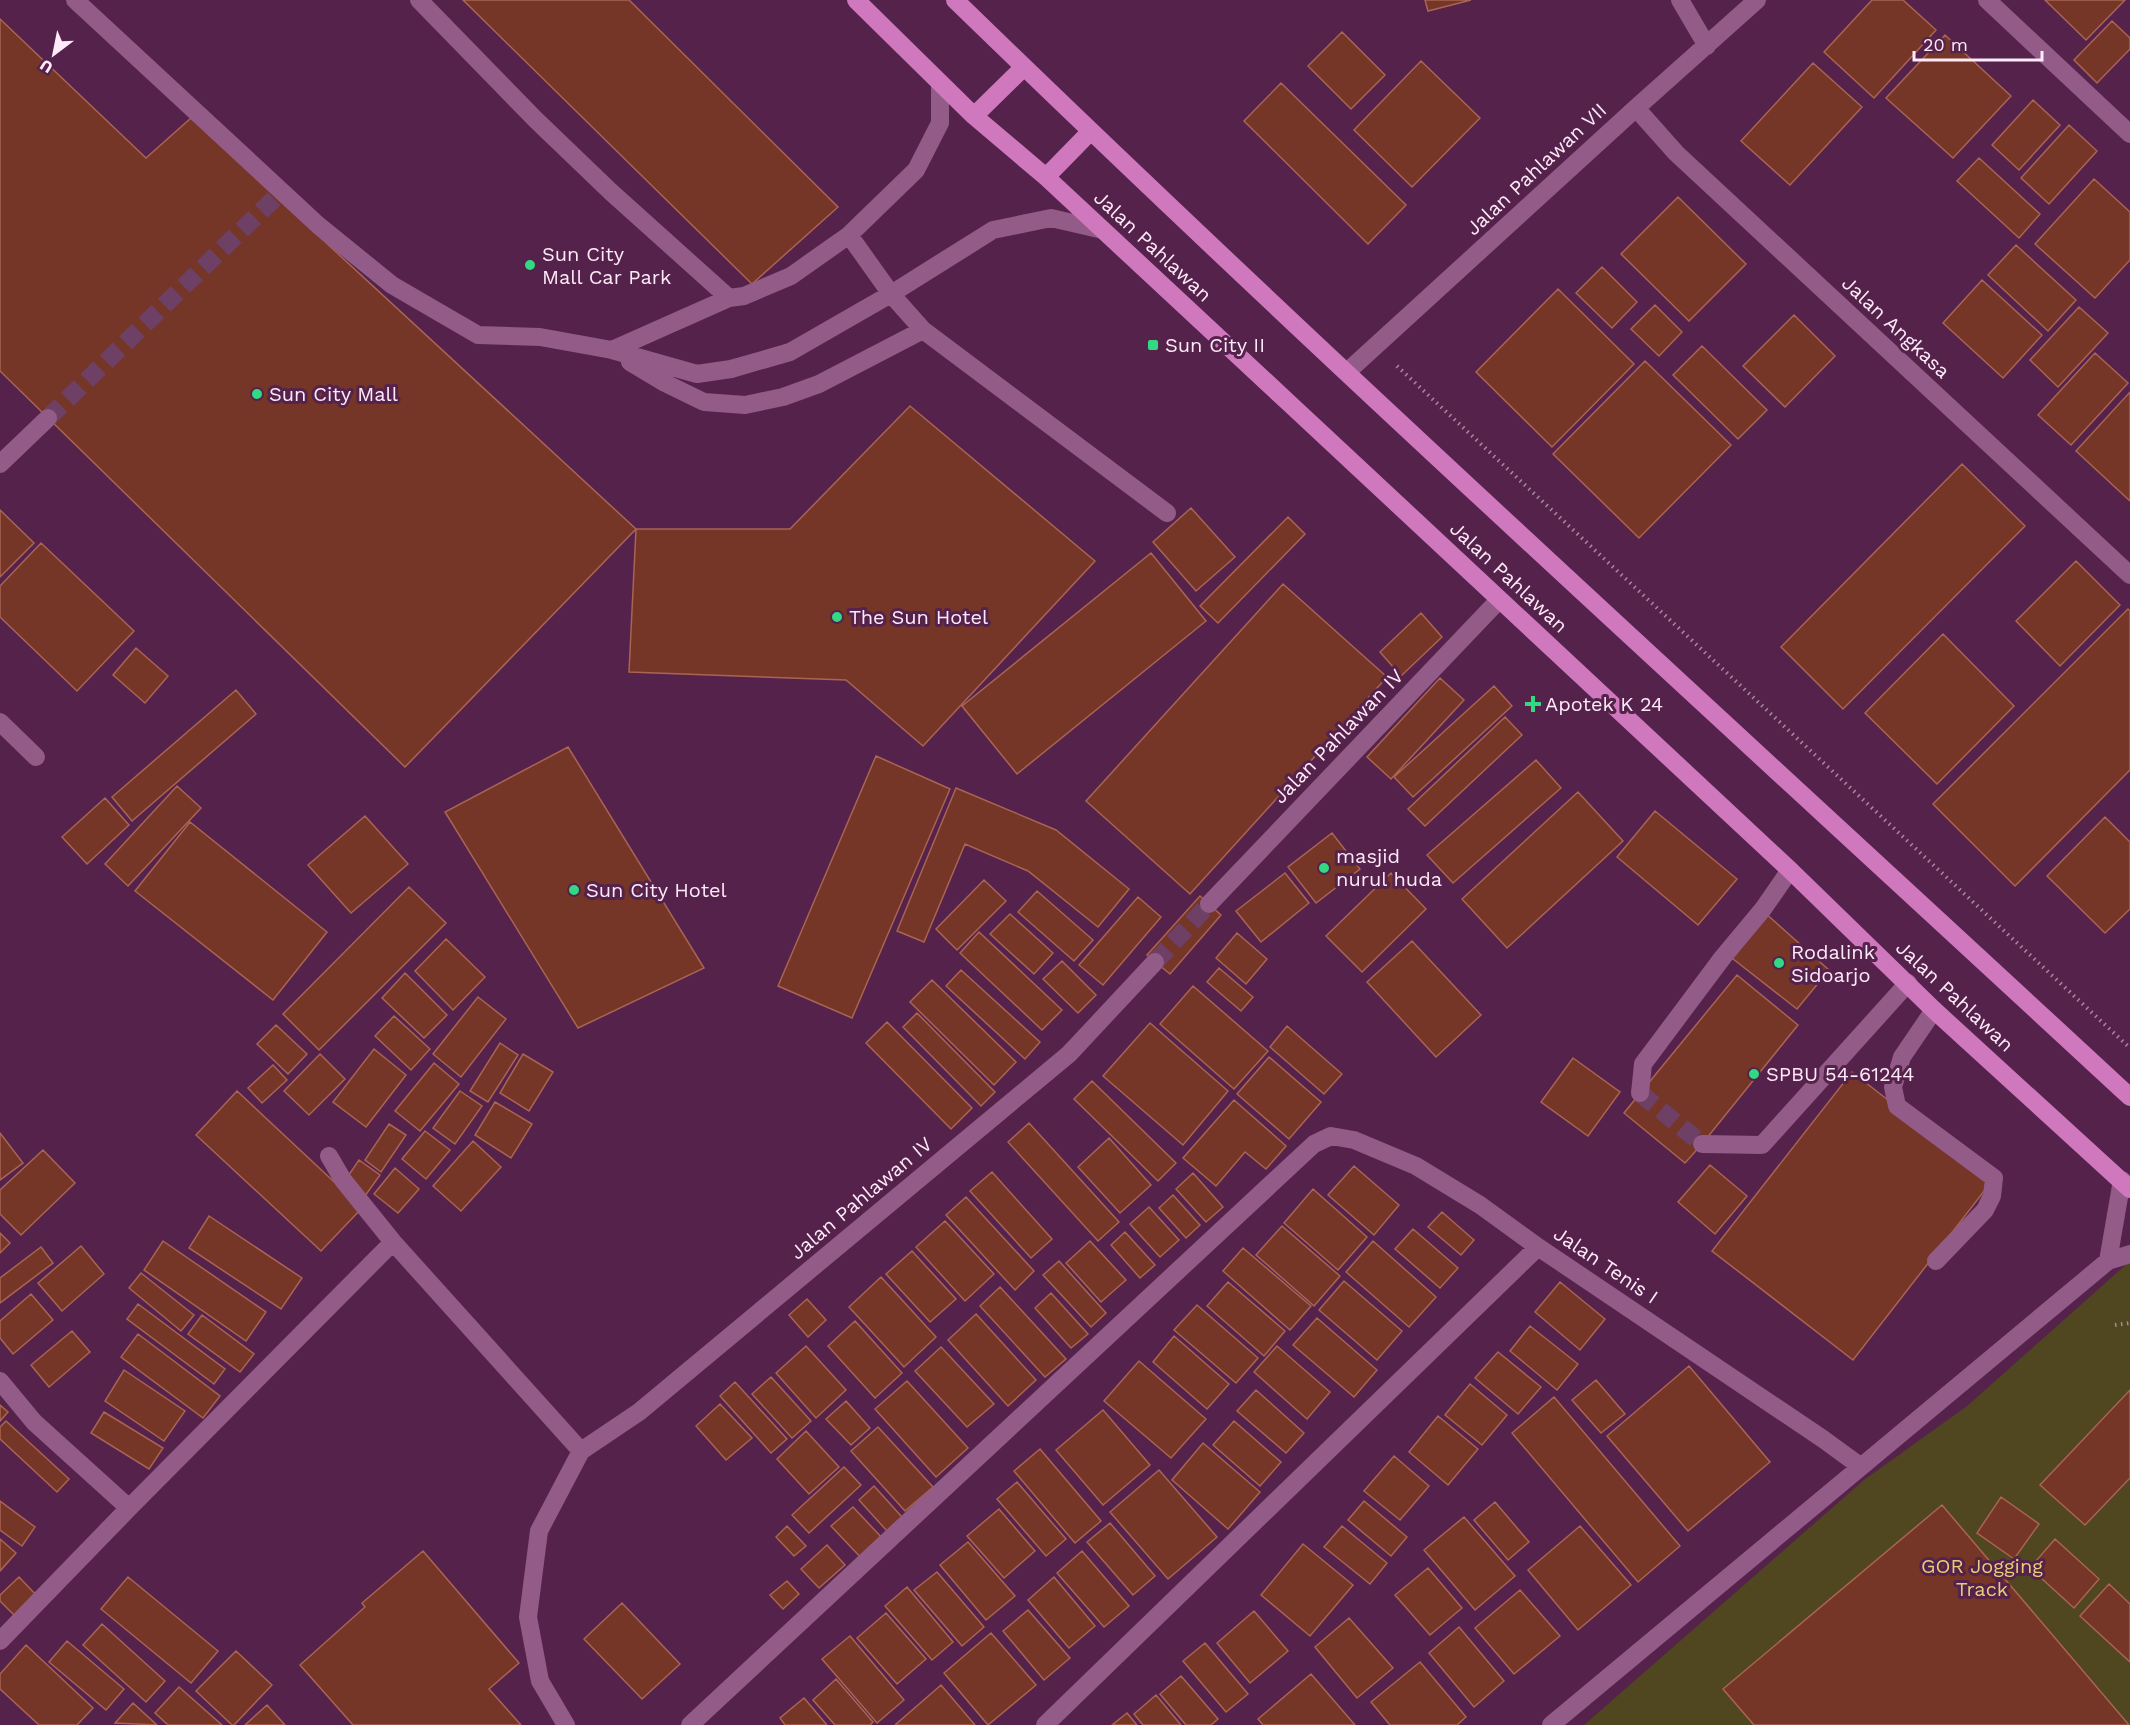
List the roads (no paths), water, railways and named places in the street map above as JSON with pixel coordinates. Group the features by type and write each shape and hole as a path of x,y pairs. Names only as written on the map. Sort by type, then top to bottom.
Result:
{"main road":[{"name":"Jalan Pahlawan","path":"856,0 974,116 1046,177 1790,870 1934,1010 2126,1185"},
{"name":"Jalan Pahlawan","path":"955,0 1347,372 2130,1096"},
{"path":"974,116 1024,67"},
{"path":"1046,177 1091,131"}],"street":[{"path":"75,0 318,225 392,285 478,335 540,337 612,350 697,374 731,369 790,352 891,294 993,230 1051,218 1103,230"},
{"path":"418,0 611,192 729,298"},
{"path":"1680,0 1707,46"},
{"name":"Jalan Pahlawan VII","path":"1347,372 1757,0"},
{"path":"1987,0 2130,134"},
{"path":"612,350 729,298 744,296 791,276 849,235 916,170 940,123 940,83"},
{"name":"Jalan Angkasa","path":"1636,108 1676,153 2130,575"},
{"path":"849,235 891,294 923,330 1167,513"},
{"path":"612,350 665,383 704,402 745,405 783,397 819,384 923,330"},
{"path":"0,464 48,418"},
{"name":"Jalan Pahlawan IV","path":"1209,904 1499,600"},
{"path":"0,722 36,757"},
{"path":"1640,1093 1643,1064 1723,957 1763,909 1790,870"},
{"name":"Jalan Pahlawan IV","path":"581,1450 639,1412 1069,1054 1155,962"},
{"path":"1702,1144 1762,1145 1908,983"},
{"path":"1934,1010 1902,1057 1893,1087 1897,1106 1994,1179 1992,1196 1985,1210 1936,1261"},
{"name":"Jalan Tenis I","path":"690,1725 1314,1144 1331,1136 1354,1140 1416,1166 1480,1205 1860,1466"},
{"path":"329,1156 343,1180 393,1242 581,1450 539,1531 528,1617 540,1681 566,1725"},
{"path":"2109,1261 2126,1185"},
{"path":"0,1641 393,1242"},
{"path":"1045,1725 1538,1247"},
{"path":"1551,1725 2109,1261 2130,1254"},
{"path":"0,1381 34,1422 129,1508"}],"tunnel":[{"path":"48,418 282,191"},
{"path":"1155,962 1209,904"},
{"path":"1640,1093 1702,1144"}],"place":[{"name":"Sun City Mall Car Park","path":"530,265"},
{"name":"Sun City II","path":"1153,345"},
{"name":"Sun City Mall","path":"257,394"},
{"name":"The Sun Hotel","path":"837,617"},
{"name":"Apotek K 24","path":"1533,704"},
{"name":"masjid nurul huda","path":"1324,868"},
{"name":"Sun City Hotel","path":"574,890"},
{"name":"Rodalink Sidoarjo","path":"1779,963"},
{"name":"SPBU 54-61244","path":"1754,1074"}],"park label":[{"name":"GOR Jogging Track","path":"1982,1578"}]}
